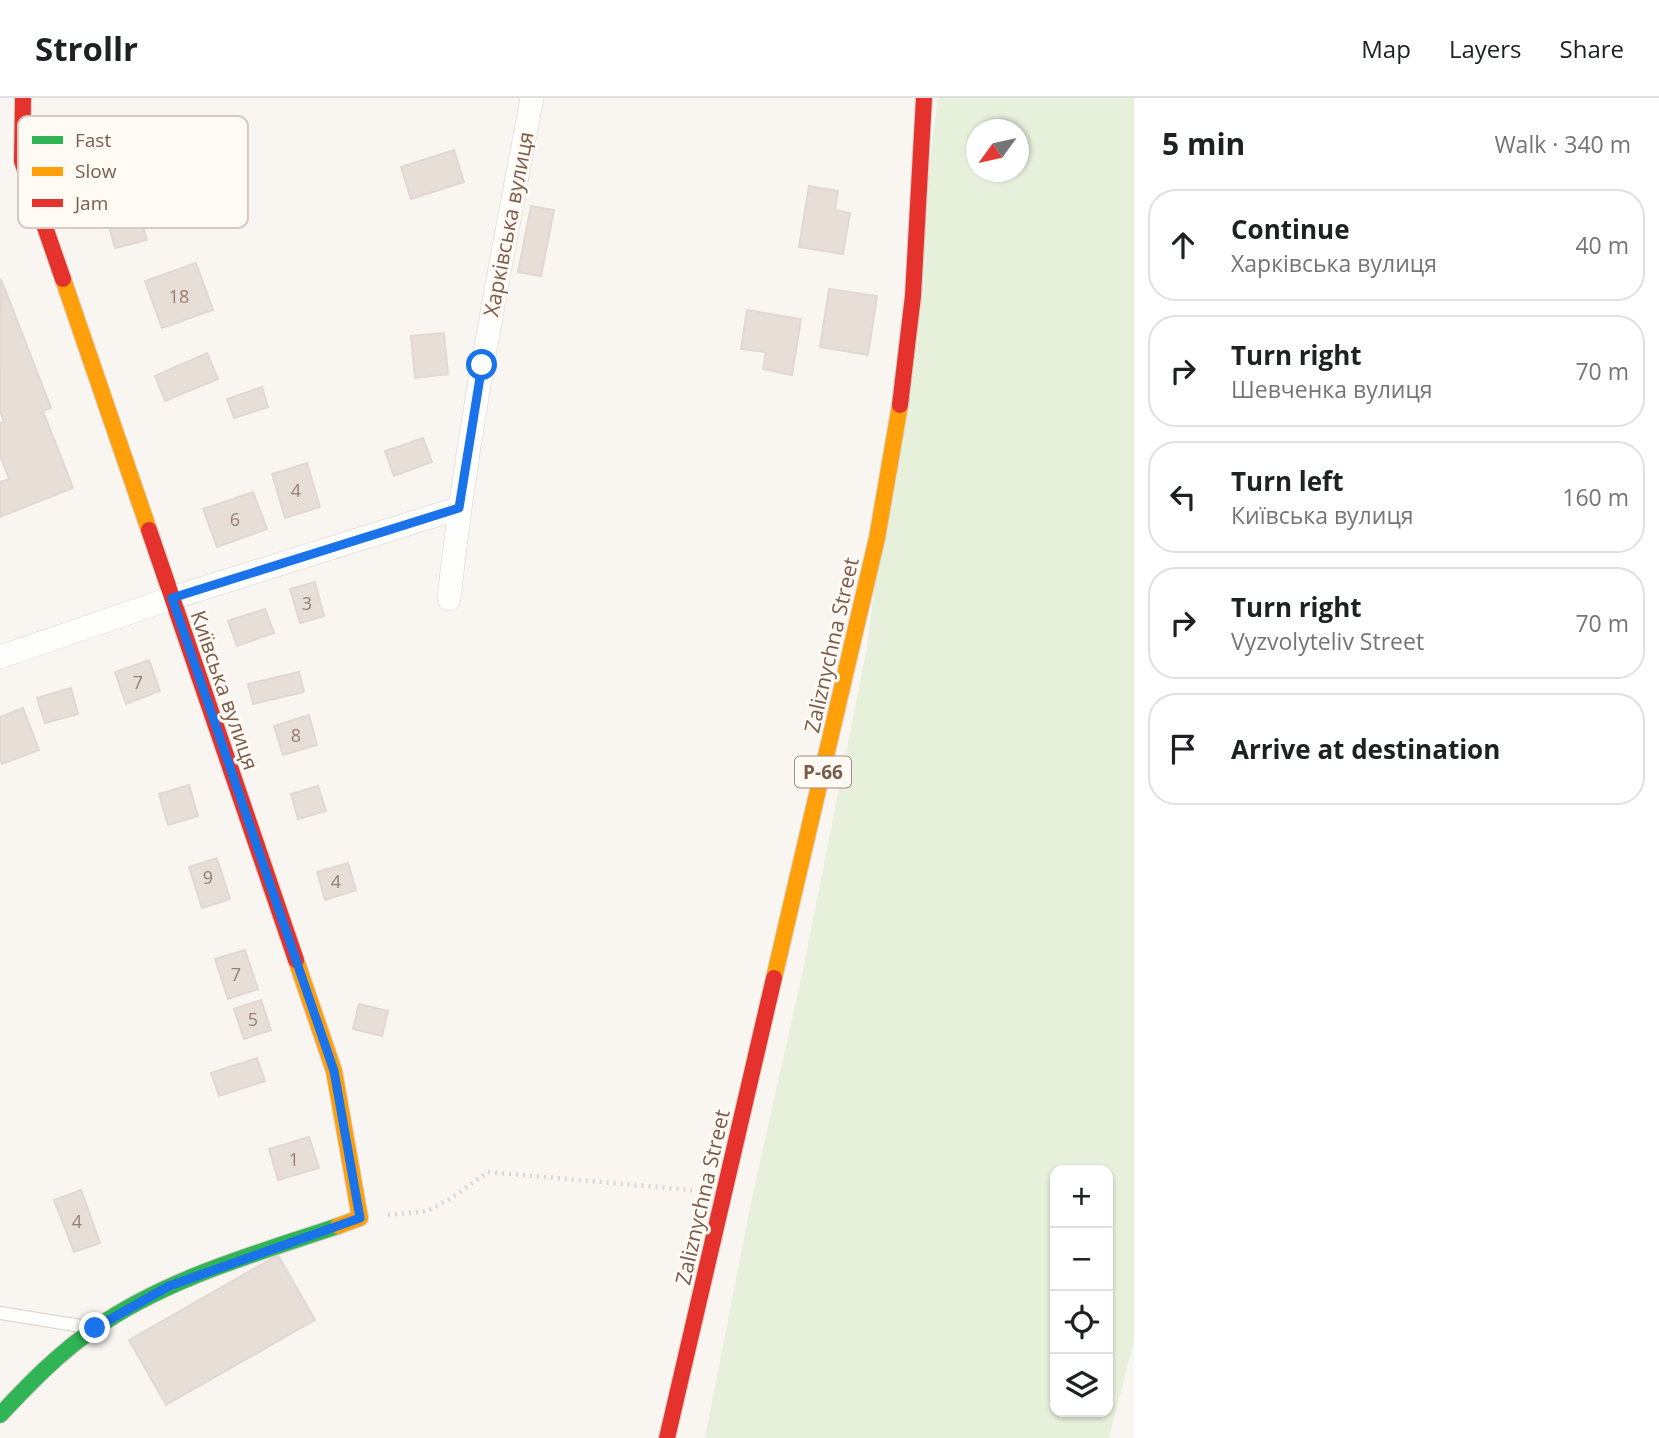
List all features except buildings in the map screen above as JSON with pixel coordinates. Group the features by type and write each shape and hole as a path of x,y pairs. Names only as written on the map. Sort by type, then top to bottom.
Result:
{"street":[{"name":"Київська вулиця","path":"23,98 23,116"},
{"name":"Харківська вулиця","path":"449,599 459,508 482,365 532,98"},
{"name":"Zaliznychna Street","path":"667,1438 877,538 899,416 911,309 924,98"},
{"name":"Київська вулиця","path":"45,228 334,1071 360,1218"},
{"path":"0,657 172,598 459,508"},
{"path":"0,1415 31,1382 95,1328 169,1286 360,1218"}],"lane":[{"path":"0,1314 95,1328"}],"path":[{"path":"360,1218 428,1211 488,1172 724,1194"}],"green space":[{"path":"938,98 1134,98 1134,1341 1109,1438 705,1438 751,1202 802,975 867,647"}],"traffic: fast":[{"path":"0,1415 33,1380 69,1348 122,1311 181,1281 338,1226"}],"traffic: slow":[{"path":"63,279 149,530"},
{"path":"774,978 877,538 900,405"},
{"path":"296,960 334,1071 360,1218 338,1226"}],"traffic: jam":[{"path":"23,98 23,116"},
{"path":"900,405 913,296 924,98"},
{"path":"45,228 63,279"},
{"path":"149,530 296,960"},
{"path":"667,1438 774,978"}],"route":[{"path":"95,1328 169,1286 360,1218 334,1071 172,598 459,508 482,365"}]}
